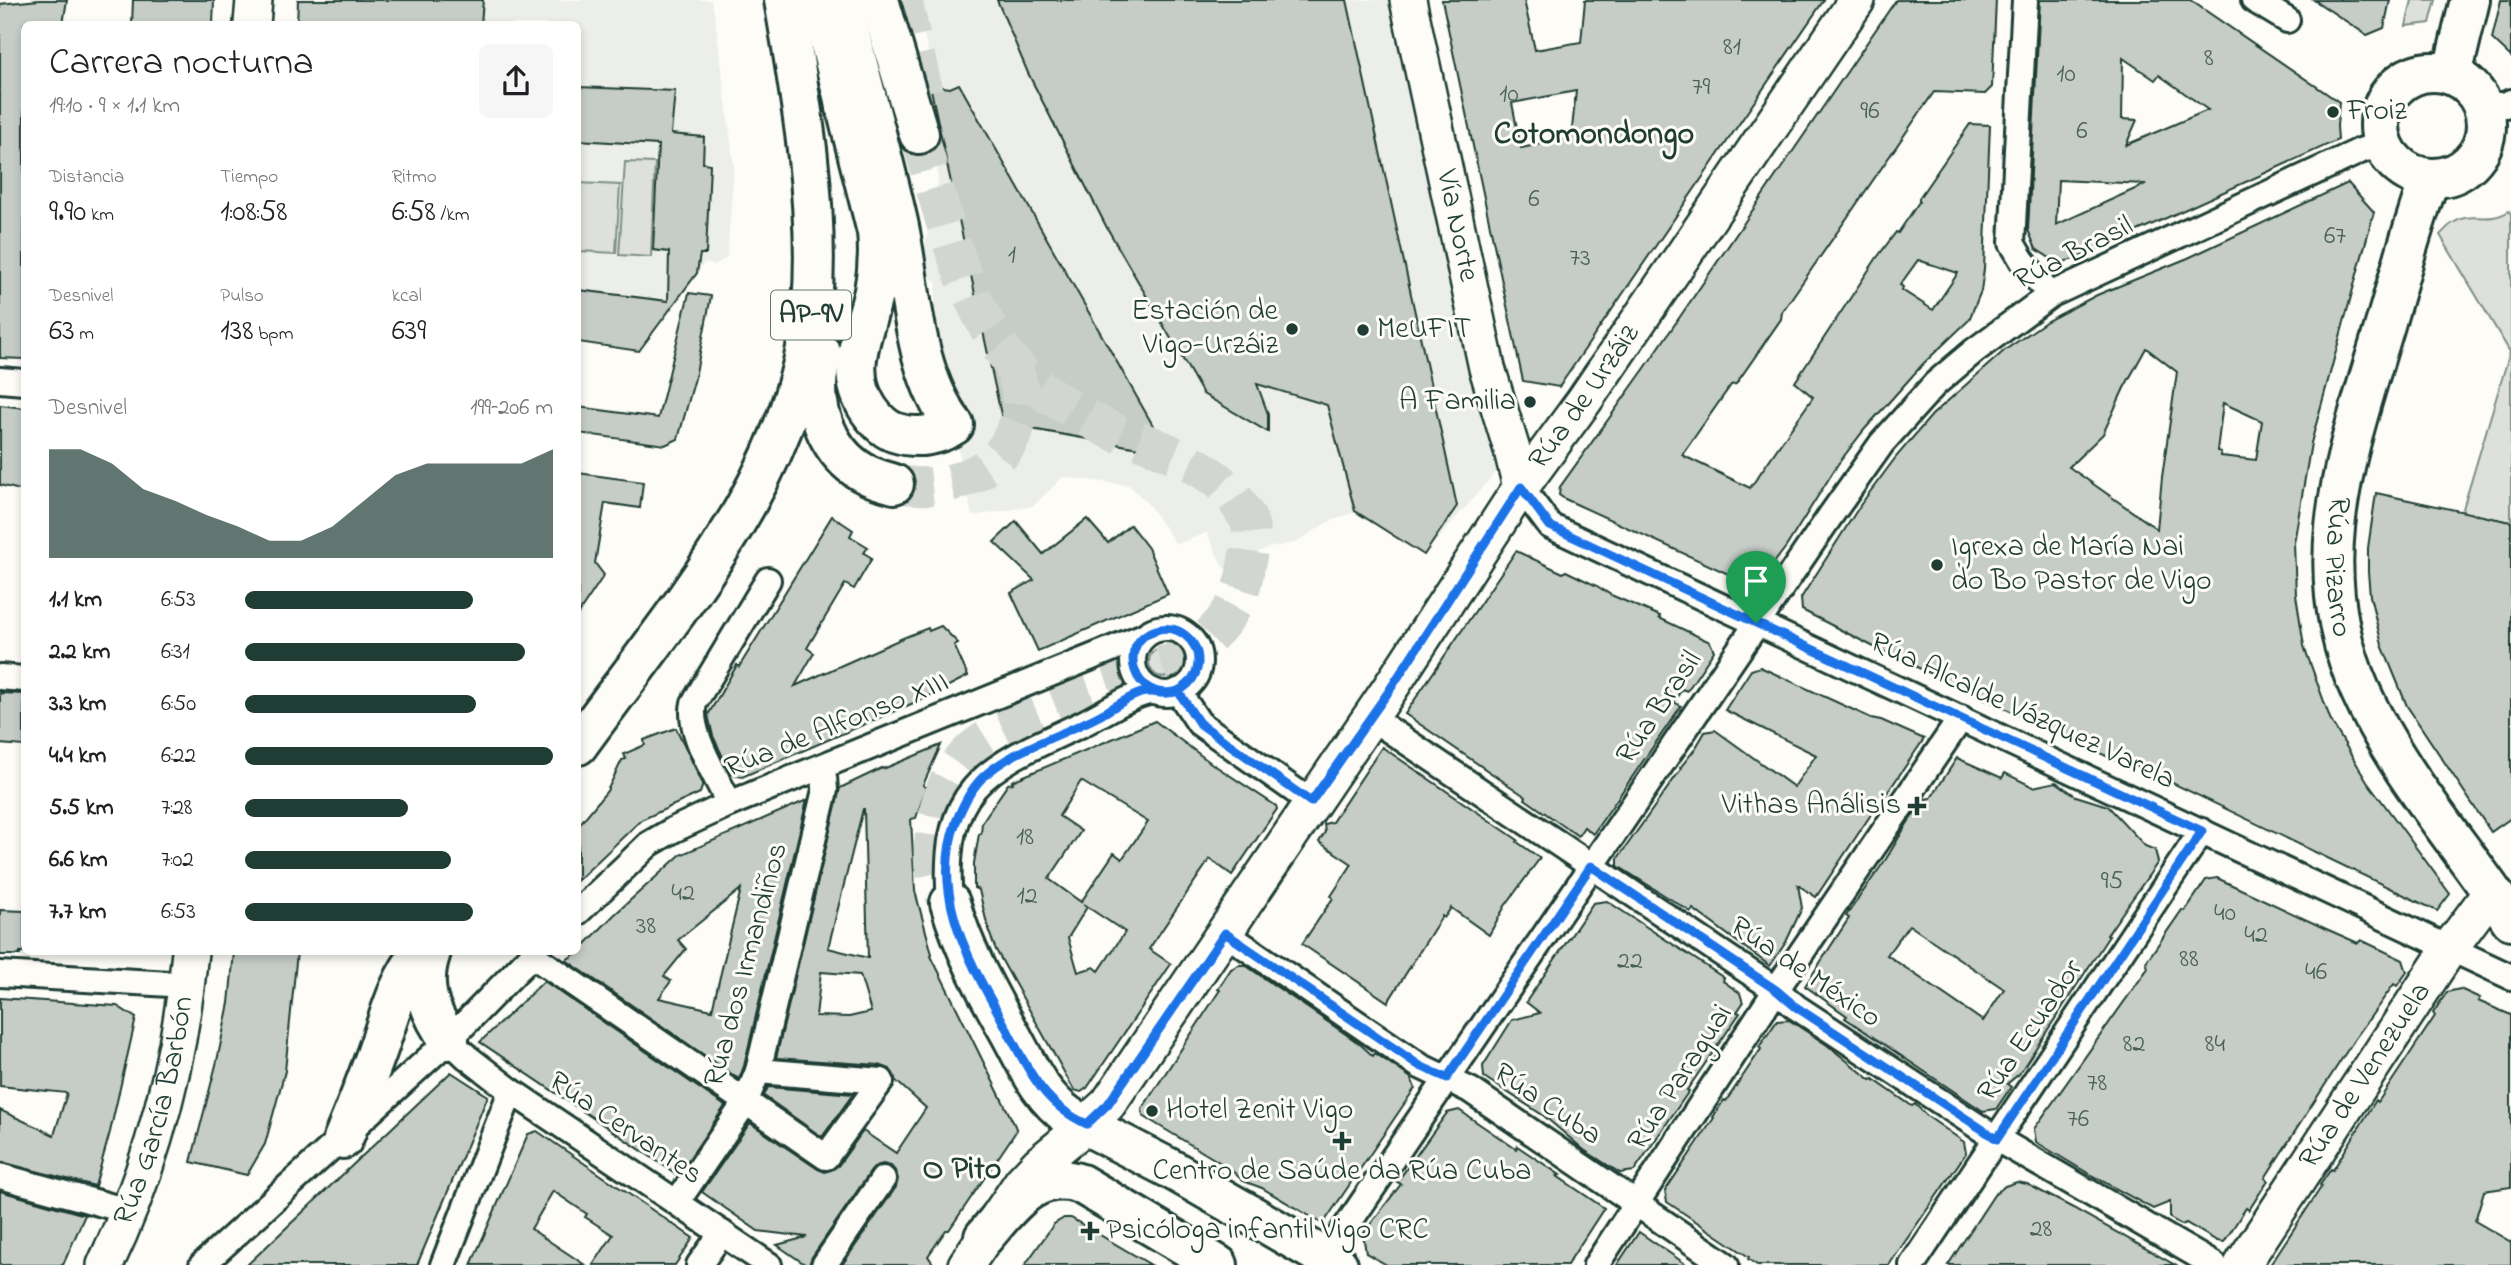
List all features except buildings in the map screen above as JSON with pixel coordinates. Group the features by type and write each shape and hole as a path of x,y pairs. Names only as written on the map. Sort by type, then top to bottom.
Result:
{"main road":[{"path":"252,21 254,0"},
{"name":"AP-9V","path":"581,741 698,579 737,520 772,453 799,381 812,304 814,207 784,0"},
{"path":"794,0 827,165 838,247 837,283 817,385 820,415 831,440 844,459 867,475 894,484"},
{"path":"820,0 877,232 879,259 873,294 856,355 856,379 864,403 876,420 891,432 910,437 929,435 945,431 954,425 942,410 916,327 898,223 841,0"},
{"path":"879,0 919,134"},
{"name":"Vía Norte","path":"1408,0 1487,368 1521,487"},
{"name":"Rúa de Urzáiz","path":"975,1251 1022,1182 1108,1104 1370,717 1521,487 1584,401 1857,0"},
{"path":"2452,75 2470,0"},
{"path":"2435,71 2452,75 2497,104 2486,121 2484,139 2476,155 2464,168 2448,176 2430,178 2415,175 2391,157 2383,143 2380,126 2382,109 2390,93 2402,81 2418,74 2435,71"},
{"name":"Rúa Pizarro","path":"2430,178 2345,467 2334,523 2333,577 2339,627 2359,688 2384,737 2501,905"},
{"path":"950,904 969,958 1038,1085 1056,1107 1070,1117 1169,1168 1328,1262"},
{"name":"Rúa de Venezuela","path":"2242,1265 2449,949 2501,905"},
{"path":"343,1139 361,1097 397,995 412,964 420,955"},
{"path":"430,955 425,977 426,999 449,1040"},
{"name":"Rúa García Barbón","path":"105,1265 151,1149 179,1037 188,969"},
{"path":"975,1251 1031,1187 1059,1180 1081,1184 1218,1265"}],"street":[{"path":"2025,0 2012,243 2050,295"},
{"path":"2253,0 2287,20"},
{"name":"Rúa Brasil","path":"1328,1262 1447,1078 1756,623 1882,443 1935,384 1974,351 2050,295 2360,151 2383,143"},
{"path":"0,380 21,382"},
{"name":"Rúa Alcalde Vázquez Varela","path":"1521,487 1550,526 2511,977"},
{"path":"729,804 698,738 692,714 694,703 768,580"},
{"path":"1164,628 1185,634 1193,642 1197,652 1196,672 1186,687 1170,694 1153,691 1137,677 1133,655 1144,636 1153,630 1164,628"},
{"name":"Rúa de Alfonso XIII","path":"581,909 649,844 673,830 729,804 1144,636"},
{"path":"0,677 21,679"},
{"path":"950,904 947,869 952,834 964,801 982,779 1006,760 1028,748 1102,715 1124,701 1153,691"},
{"path":"1178,691 1199,723 1311,802"},
{"name":"Rúa de México","path":"1370,717 1776,990 1796,1007 1997,1139 2214,1265"},
{"name":"Rúa Paraguai","path":"1596,1265 1776,990 1961,718"},
{"name":"Rúa dos Irmandiños","path":"677,1202 745,1103 758,1071 825,790 824,777 818,770"},
{"name":"Rúa Ecuador","path":"1912,1265 2202,831"},
{"name":"Rúa Cuba","path":"1225,933 1420,1066 1470,1090 1726,1265"},
{"path":"202,1265 449,1040 531,955"},
{"path":"536,955 826,1157 881,1081 758,1071"},
{"path":"0,974 188,969"},
{"name":"Rúa Cervantes","path":"449,1040 512,1091 769,1265"},
{"path":"443,1265 512,1091"},
{"path":"0,1177 128,1211"},
{"path":"824,1265 883,1179"},
{"path":"699,1265 722,1233"}],"shaded area":[{"path":"483,0 711,0 734,166 727,257 715,265 704,263 674,304 581,291 581,21 481,21"},
{"path":"915,0 1388,0 1472,386 1497,471 1424,555 1355,512 1328,522 1295,543 1267,548 1224,569 1207,533 1176,544 1149,505 1129,485 1063,477 1033,506 972,516 933,318 937,282 920,271 938,182 934,73"},
{"path":"2412,0 2436,0 2430,23 2406,26"},
{"path":"625,162 655,163 651,257 619,255"},
{"path":"581,183 620,185 616,253 581,251"},
{"path":"2509,211 2511,214 2511,522 2462,512 2510,352 2440,235 2460,219 2494,217"},
{"path":"1164,647 1175,651 1179,662 1175,673 1164,677 1153,673 1149,662 1153,651"}],"tunnel":[{"path":"903,0 927,104"},
{"path":"919,134 959,265 988,329 1007,356 1028,379 1070,408 1114,432 1176,456 1214,478 1234,498 1248,519 1251,530 1241,588 1235,602 1218,628 1195,648 1167,665 1061,704 1003,730 980,744 961,762 943,795 933,845 935,874 950,903"},
{"path":"894,484 926,486 958,481 982,470 1002,453 1021,411 1020,389 1010,357"}],"place":[{"name":"Froiz","path":"2333,112"},
{"name":"Estación de Vigo-Urzáiz","path":"1292,329"},
{"name":"MeUFIT","path":"1363,330"},
{"name":"A Familia","path":"1530,402"},
{"name":"Igrexa de María Nai do Bo Pastor de Vigo","path":"1937,565"},
{"name":"Vithas Análisis","path":"1917,806"},
{"name":"Hotel Zenit Vigo","path":"1152,1111"},
{"name":"Centro de Saúde da Rúa Cuba","path":"1342,1141"},
{"name":"Psicóloga infantil Vigo CRC","path":"1090,1231"}],"district":[{"name":"Cotomondongo","path":"1594,135"},
{"name":"O Pito","path":"962,1170"}],"route":[{"path":"1756,623 1550,526 1521,487 1389,691 1311,802 1199,723 1178,691 1161,693 1144,685 1137,677 1133,655 1144,636 1153,630 1175,629 1193,642 1198,663 1196,672 1186,687 1178,691 1170,694 1161,693 1153,691 1142,693 1102,715 1028,748 1006,760 982,779 964,801 952,834 947,869 950,904 969,958 1040,1088 1056,1107 1087,1124 1108,1104 1225,933 1420,1066 1447,1078 1591,866 1776,990 1796,1007 1997,1139 2202,831 1756,623"}]}
